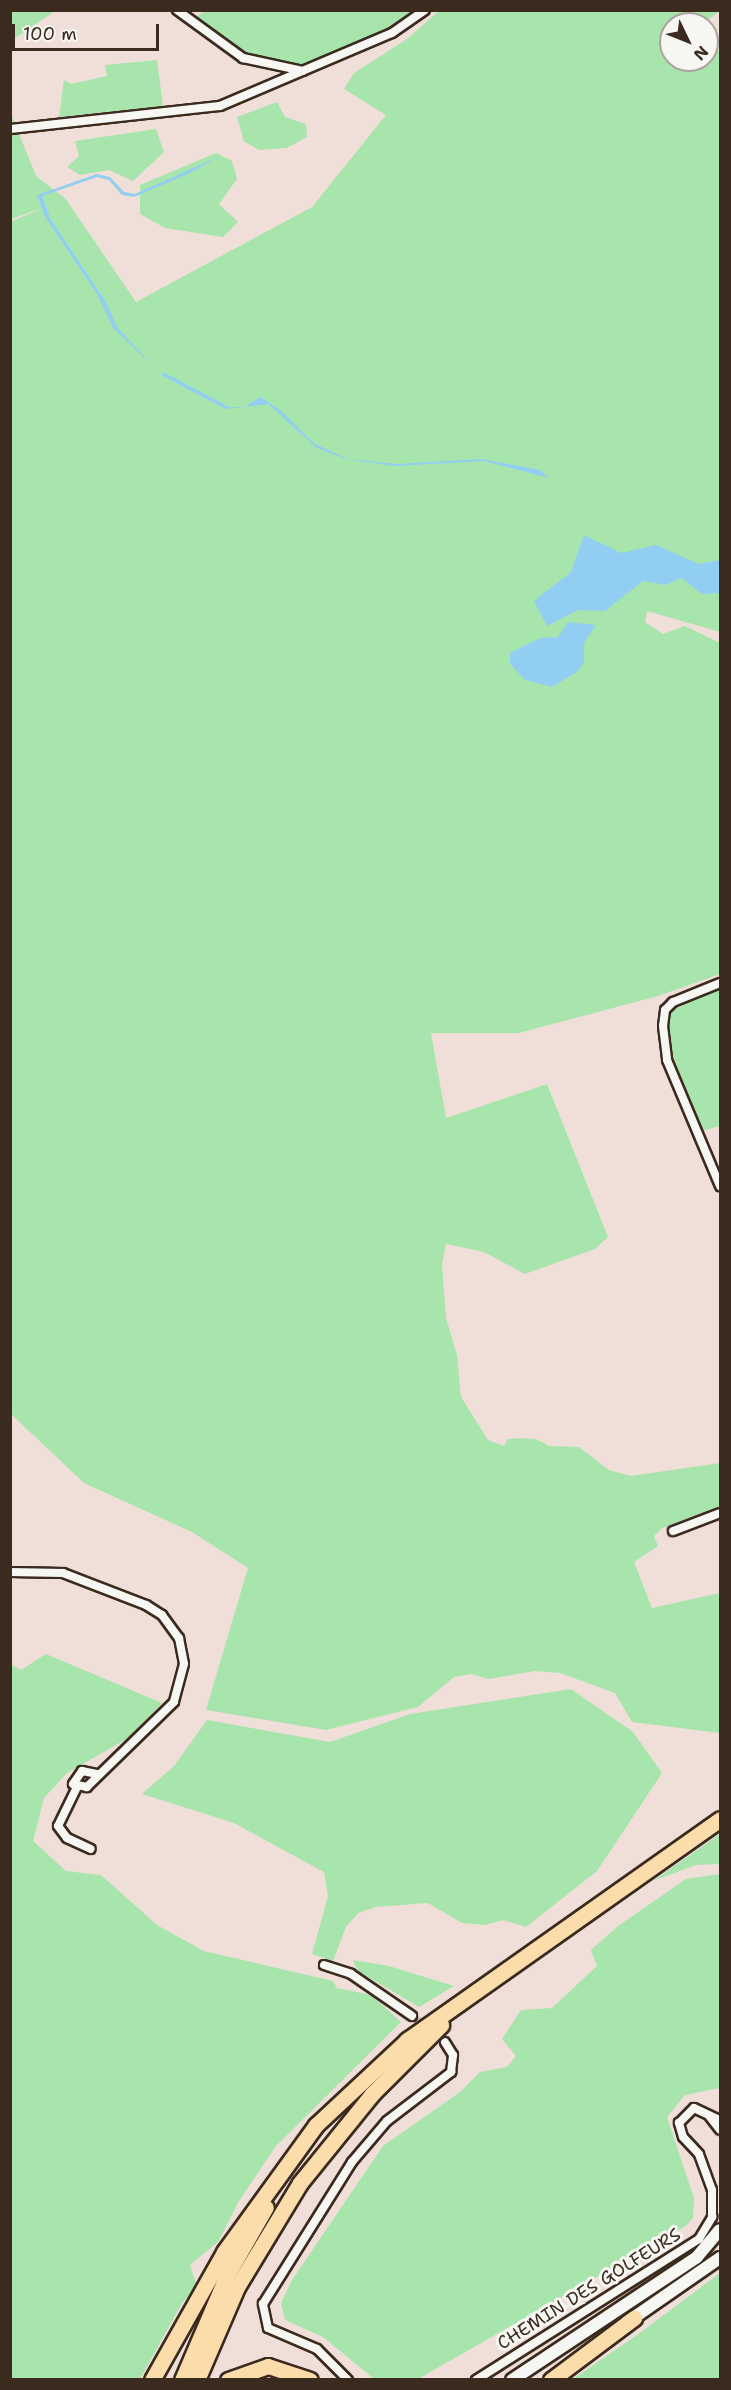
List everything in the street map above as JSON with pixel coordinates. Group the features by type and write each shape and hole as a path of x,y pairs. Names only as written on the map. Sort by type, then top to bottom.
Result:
{"highway":[{"path":"152,2379 224,2252 280,2169 316,2124 407,2040 720,1819"},
{"path":"197,2379 237,2287 300,2183 372,2094 475,1991"},
{"path":"182,2379 206,2318 256,2223 295,2165 359,2086"},
{"path":"551,2379 634,2318"},
{"path":"228,2379 268,2366 310,2379"}],"main road":[{"path":"512,2379 697,2257 720,2230"},
{"path":"540,2379 634,2318 720,2258"}],"street":[{"path":"177,10 243,58 304,72"},
{"path":"10,129 192,111 231,102 392,33 425,10"},
{"path":"720,983 673,1002 665,1010 663,1026 667,1060 720,1186"},
{"path":"673,1531 720,1513"},
{"path":"10,1572 69,1575 146,1605 175,1630 183,1655 181,1683 163,1717 98,1774 87,1787 77,1787 73,1784 76,1774 98,1774"},
{"path":"77,1787 58,1819 67,1838 91,1850"},
{"path":"324,1965 351,1974 412,2016"},
{"path":"348,2379 317,2349 268,2328 263,2304 351,2162 387,2121 451,2072 453,2055 445,2042"},
{"name":"CHEMIN DES GOLFEURS","path":"476,2379 699,2239 712,2217 712,2190 699,2154 683,2137 679,2123 694,2108 708,2114"},
{"path":"708,2114 720,2120"},
{"path":"708,2114 720,2130"}],"green space":[{"path":"11,10 55,10 55,11 11,41"},
{"path":"206,10 418,11 393,29 307,65 265,62 239,52 191,21"},
{"path":"439,11 720,11 659,12 659,72 719,72 720,50 720,632 647,611 645,622 663,634 685,626 720,643 720,974 658,996 519,1033 431,1033 446,1118 547,1084 608,1237 595,1249 525,1274 484,1252 446,1244 442,1264 446,1318 457,1355 461,1397 488,1440 504,1446 508,1439 521,1438 536,1439 549,1446 579,1447 609,1470 631,1476 720,1463 720,1506 662,1528 654,1536 658,1546 634,1562 652,1608 720,1593 720,1733 632,1722 615,1693 560,1673 535,1671 489,1679 471,1674 454,1677 418,1707 326,1730 206,1710 248,1568 192,1532 84,1483 11,1414 10,222 45,207 11,219 10,111 36,176 65,198 136,302 312,207 386,115 344,89 354,73 407,39"},
{"path":"157,60 163,106 59,117 64,80 71,84 107,76 105,65"},
{"path":"277,102 285,117 306,124 307,137 287,148 259,150 244,141 237,117"},
{"path":"156,129 164,152 133,181 109,170 80,175 67,167 79,156 75,141"},
{"path":"216,153 232,161 237,179 219,204 238,222 223,237 165,228 140,214 140,185"},
{"path":"720,985 720,1126 701,1131 669,1053 668,1013"},
{"path":"46,1654 162,1703 130,1737 67,1773 44,1798 33,1841 66,1871 101,1875 157,1925 204,1951 333,1981 337,1988 371,1995 401,2022 276,2146 239,2201 218,2242 190,2265 197,2286 182,2303 140,2379 11,2379 10,1664 21,1670"},
{"path":"571,1689 633,1732 662,1773 597,1871 526,1927 503,1920 485,1925 462,1923 428,1903 376,1907 358,1913 346,1927 333,1961 312,1954 328,1896 324,1872 234,1823 142,1794 174,1766 207,1720 330,1742 410,1714"},
{"path":"720,1834 720,1864 696,1865 653,1881"},
{"path":"720,1874 720,2088 685,2095 667,2117 694,2198 693,2218 686,2226 418,2379 374,2379 323,2337 285,2320 281,2303 292,2280 383,2146 460,2092 480,2072 507,2067 516,2056 502,2039 521,2010 552,2008 597,1966 591,1950 618,1926 686,1879"},
{"path":"353,1960 389,1966 454,1986 419,2007 358,1971"},
{"path":"720,2273 720,2379 573,2379 637,2335"}],"water":[{"path":"220,156 190,173 134,197 122,195 109,180 97,177 42,196 51,220 106,302 117,327 152,365 113,328 97,294 45,217 37,195 97,174 110,177 124,192 135,194"},
{"path":"165,373 229,407 242,407 225,409 160,374"},
{"path":"261,397 280,410 315,444 348,459 397,464 481,459 540,470 549,478 484,461 394,466 346,459 317,448 268,404 244,407"},
{"path":"584,535 621,553 656,545 699,564 720,560 720,593 702,594 682,578 665,585 643,581 605,611 578,610 547,626 534,601 571,572"},
{"path":"568,622 596,625 584,643 584,662 577,672 552,687 525,680 510,664 510,653 540,638 558,637"}],"tunnel":[{"path":"412,2016 445,2042"}]}
